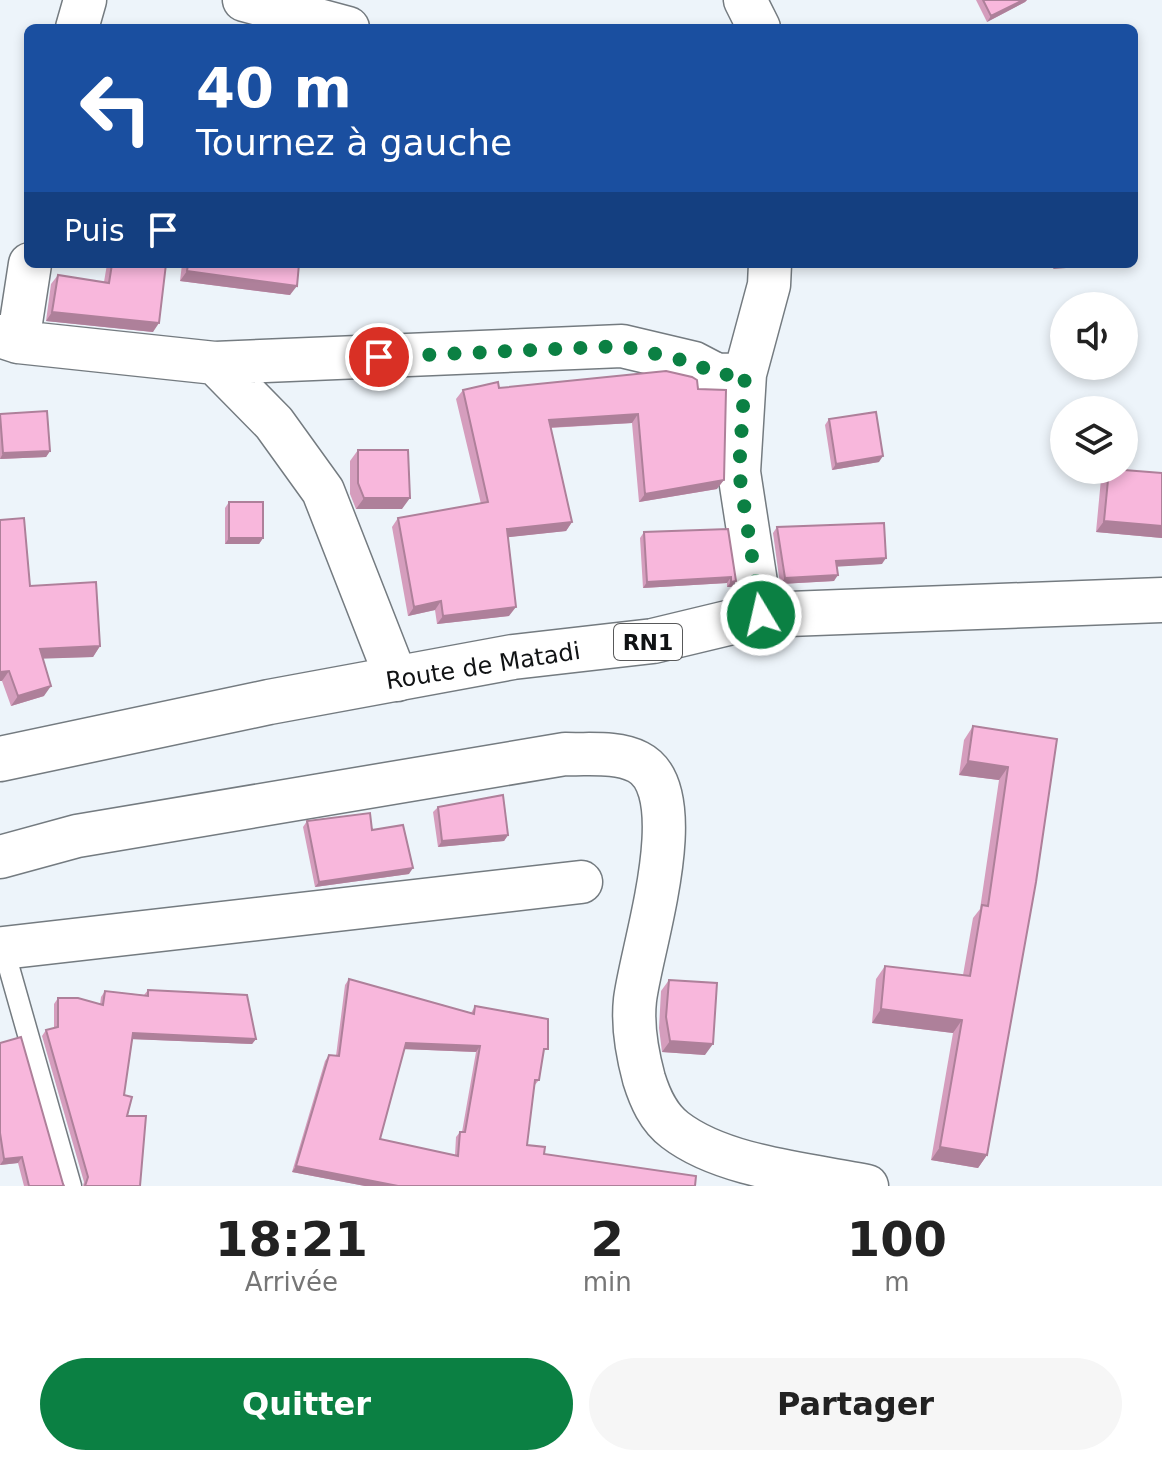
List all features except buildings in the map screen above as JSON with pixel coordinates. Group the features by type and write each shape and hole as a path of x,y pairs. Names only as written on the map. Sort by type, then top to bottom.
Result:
{"highway":[{"name":"Route de Matadi","path":"0,759 269,702 513,657 653,641 761,615 1162,600"}],"street":[{"path":"78,24 85,0"},
{"path":"244,0 333,24"},
{"path":"745,0 757,24"},
{"path":"29,268 9,339 215,363 622,346 680,358 717,375 745,374"},
{"path":"761,615 739,472 745,374 769,285 770,268"},
{"path":"215,363 274,423 323,491 397,680"},
{"path":"0,857 77,836 565,754 612,755 640,763 659,785 666,818 635,1003 637,1051 651,1101 673,1129 706,1149 867,1186"},
{"path":"2,940 581,882"}],"lane":[{"path":"2,940 71,1186"}],"route":[{"path":"379,357 622,346 666,354 717,375 745,374 739,472 761,615"}]}
